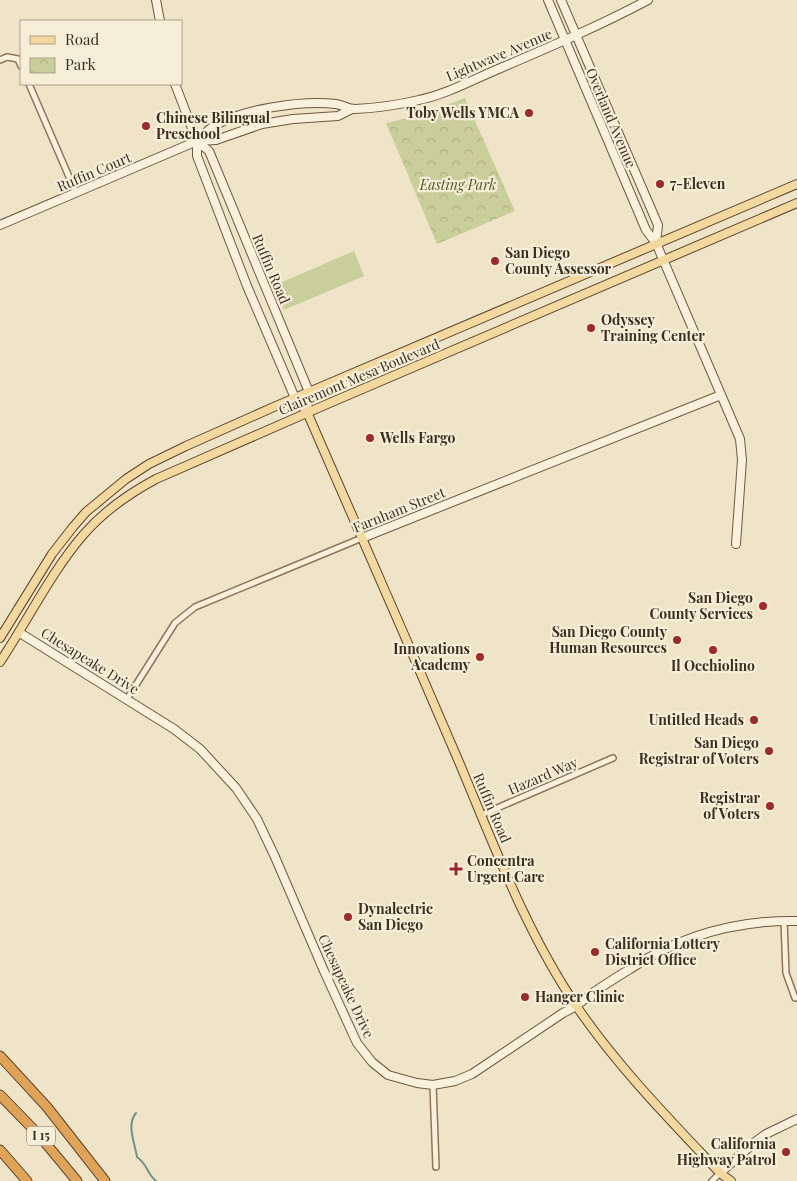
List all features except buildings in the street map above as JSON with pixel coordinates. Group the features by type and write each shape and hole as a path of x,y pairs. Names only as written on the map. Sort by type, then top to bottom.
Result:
{"highway":[{"path":"0,1056 47,1107 105,1181"},
{"path":"0,1064 64,1129"},
{"name":"I 15","path":"0,1095 38,1134 77,1181"},
{"path":"0,1150 27,1181"}],"main road":[{"name":"Clairemont Mesa Boulevard","path":"0,638 52,554 86,512 126,479 149,464 295,398 797,184"},
{"name":"Clairemont Mesa Boulevard","path":"0,662 20,633 62,561 94,523 136,490 156,479 307,412 797,203"},
{"name":"Ruffin Road","path":"307,412 309,392"},
{"name":"Ruffin Road","path":"295,398 307,412 481,814 542,947 577,1007 598,1037 636,1083 721,1177 731,1181"}],"street":[{"path":"156,0 160,20"},
{"name":"Overland Avenue","path":"548,0 646,230 656,243 740,439 742,467 736,544"},
{"name":"Overland Avenue","path":"561,0 658,225 656,243"},
{"name":"Lightwave Avenue","path":"197,141 216,140 262,124 293,119 338,116 352,109 381,107 420,100 446,91 618,17 648,0"},
{"path":"0,60 7,57 18,59 20,64"},
{"path":"29,85 76,193"},
{"name":"Ruffin Road","path":"175,85 197,141 197,156 247,286 295,398"},
{"name":"Lightwave Avenue","path":"197,141 212,128 235,117 260,110 290,105 315,104 338,104 352,109"},
{"name":"Ruffin Court","path":"0,225 197,141"},
{"name":"Ruffin Road","path":"197,141 208,152 309,392"},
{"name":"Farnham Street","path":"127,699 175,623 195,607 362,538 721,395"},
{"name":"Chesapeake Drive","path":"20,633 174,728 200,749 248,802 275,857 357,1043 372,1062 388,1075 412,1082 433,1085 455,1081 472,1074 563,1013 577,1007 590,995 664,948 732,926 797,921"},
{"name":"Hazard Way","path":"481,814 614,758"},
{"path":"784,921 786,973 795,998"},
{"path":"433,1085 436,1167"},
{"path":"712,1181 721,1177 755,1142 778,1127 797,1119"}],"green space":[{"name":"Easting Park","path":"465,98 515,211 437,244 386,123 420,115"},
{"path":"354,251 364,276 284,310 273,286"}],"waterway":[{"path":"136,1113 131,1129 137,1157 144,1163 150,1175 156,1181"}],"place":[{"name":"Toby Wells YMCA","path":"529,113"},
{"name":"Chinese Bilingual Preschool","path":"146,126"},
{"name":"7-Eleven","path":"660,184"},
{"name":"San Diego County Assessor","path":"495,261"},
{"name":"Odyssey Training Center","path":"591,328"},
{"name":"Wells Fargo","path":"370,438"},
{"name":"San Diego County Services","path":"763,606"},
{"name":"San Diego County Human Resources","path":"677,640"},
{"name":"Il Occhiolino","path":"713,650"},
{"name":"Innovations Academy","path":"480,657"},
{"name":"Untitled Heads","path":"754,720"},
{"name":"San Diego Registrar of Voters","path":"769,751"},
{"name":"Registrar of Voters","path":"770,806"},
{"name":"Concentra Urgent Care","path":"456,869"},
{"name":"Dynalectric San Diego","path":"348,917"},
{"name":"California Lottery District Office","path":"595,952"},
{"name":"Hanger Clinic","path":"525,997"},
{"name":"California Highway Patrol","path":"786,1152"}]}
